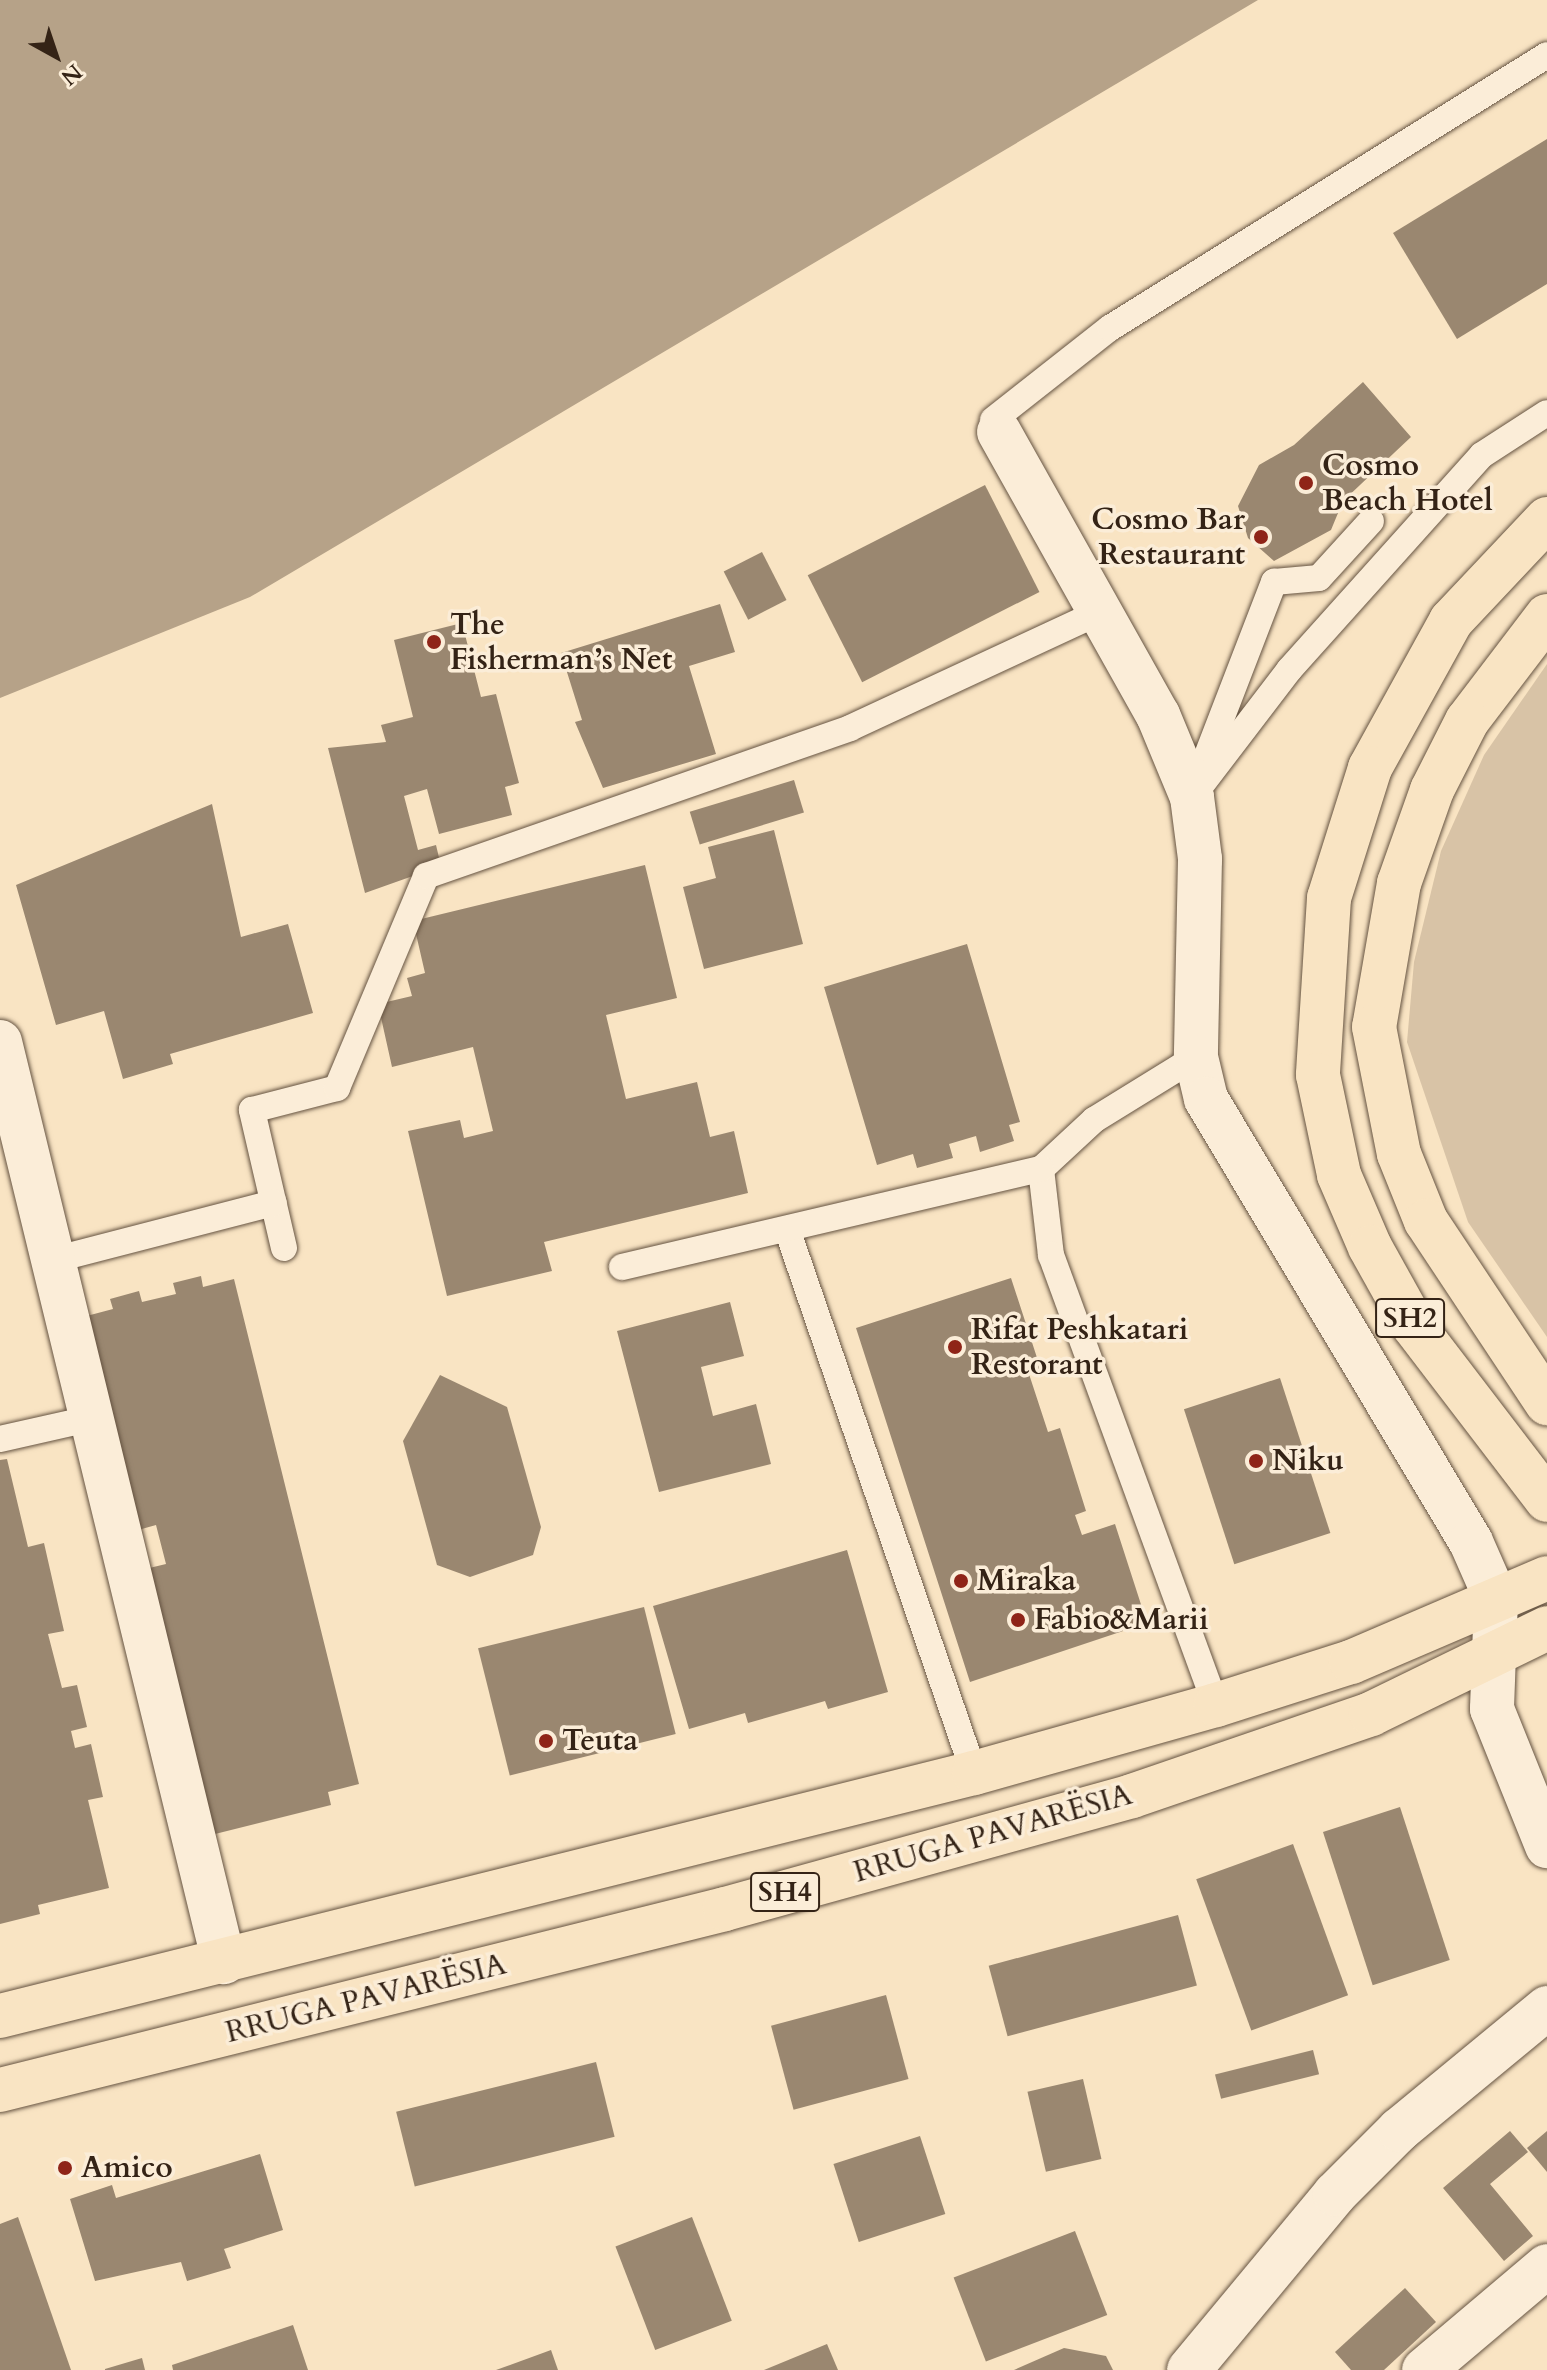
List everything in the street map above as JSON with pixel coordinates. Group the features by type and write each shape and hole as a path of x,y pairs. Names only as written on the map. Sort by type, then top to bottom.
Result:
{"main road":[{"name":"SH2","path":"1547,519 1451,621 1370,768 1329,898 1318,1001 1324,1108 1339,1175 1414,1326 1547,1500"},
{"name":"SH2","path":"1547,616 1467,721 1399,883 1374,1027 1385,1096 1426,1221 1547,1403"},
{"name":"RRUGA PAVARËSIA","path":"0,2016 974,1773 1216,1705 1351,1662 1547,1578"},
{"name":"RRUGA PAVARËSIA","path":"0,2090 711,1912 1132,1796 1371,1714 1496,1659 1547,1628"}],"street":[{"path":"996,426 1158,715 1192,797 1200,859 1196,1057 1206,1099 1231,1149 1471,1542 1496,1599 1492,1709 1547,1846"},
{"path":"0,1042 224,1962"},
{"path":"1189,2370 1335,2194 1399,2130 1547,2008"},
{"path":"1424,2370 1547,2266"}],"lane":[{"path":"996,426 1110,328 1547,55"},
{"path":"1192,797 1289,670 1472,466 1547,413"},
{"path":"1192,797 1274,582 1319,578 1371,521"},
{"path":"284,1248 252,1110 337,1088 426,876 850,728 1100,612"},
{"path":"622,1267 1041,1169 1094,1120 1196,1057"},
{"path":"1041,1169 1051,1255 1216,1705"},
{"path":"53,1260 274,1203"},
{"path":"787,1229 974,1773"},
{"path":"0,1439 93,1418"}],"shaded area":[{"path":"0,0 1258,0 250,597 0,698"},
{"path":"1547,664 1547,1337 1468,1222 1407,1042 1414,962 1441,851 1484,755"}],"building":[{"path":"1547,139 1547,284 1457,339 1393,233"},
{"name":"Cosmo Beach Hotel","path":"1363,382 1411,437 1343,501 1331,530 1274,561 1248,538 1238,506 1259,465 1294,445"},
{"path":"985,485 1039,592 862,682 808,575"},
{"path":"762,552 787,600 748,620 724,572"},
{"path":"720,604 735,652 689,666 716,754 603,788 575,722 582,720 561,653"},
{"path":"462,623 481,697 496,694 519,783 505,787 512,815 439,834 427,789 404,796 418,850 436,845 441,866 365,893 328,748 386,742 381,725 413,717 394,640"},
{"path":"794,780 804,813 700,844 690,812"},
{"path":"212,804 241,937 288,924 313,1013 170,1054 173,1064 123,1079 104,1011 56,1025 16,885"},
{"path":"774,830 803,944 704,969 683,887 716,878 708,847"},
{"path":"645,865 677,998 606,1015 626,1099 697,1082 710,1137 734,1131 748,1193 544,1242 552,1271 447,1296 408,1131 460,1120 464,1138 493,1131 473,1047 392,1067 378,1004 412,996 407,978 425,973 413,921"},
{"path":"967,944 1020,1122 1009,1125 1014,1141 980,1152 976,1136 949,1144 953,1158 917,1168 913,1154 877,1165 824,987"},
{"path":"201,1276 203,1287 234,1279 359,1784 328,1792 331,1805 215,1834 141,1570 166,1564 156,1525 131,1532 79,1318 113,1309 110,1299 139,1291 142,1302 176,1294 173,1283"},
{"path":"1011,1278 1041,1370 1029,1374 1048,1432 1060,1428 1086,1511 1075,1515 1082,1535 1115,1524 1147,1623 970,1682 856,1328"},
{"path":"730,1302 744,1356 701,1367 713,1416 756,1404 771,1464 659,1492 617,1331"},
{"path":"440,1375 507,1407 541,1527 533,1555 470,1577 437,1565 403,1441"},
{"path":"1280,1378 1330,1533 1234,1564 1184,1409"},
{"path":"7,1459 28,1547 44,1543 64,1631 48,1634 62,1688 77,1685 87,1727 71,1731 75,1748 91,1744 103,1797 88,1800 109,1888 38,1905 40,1914 0,1924 0,1460"},
{"path":"847,1550 888,1692 828,1709 825,1701 748,1723 745,1713 689,1729 653,1606"},
{"path":"644,1607 676,1734 510,1775 478,1648"},
{"path":"1400,1807 1450,1960 1373,1985 1323,1832"},
{"path":"1293,1844 1348,1995 1251,2031 1196,1879"},
{"path":"1178,1915 1197,1986 1008,2036 989,1966"},
{"path":"886,1995 909,2079 794,2110 771,2026"},
{"path":"1313,2050 1319,2074 1221,2099 1215,2074"},
{"path":"596,2062 615,2137 415,2187 396,2112"},
{"path":"1083,2079 1101,2159 1046,2172 1027,2092"},
{"path":"1510,2131 1528,2152 1490,2184 1533,2236 1504,2261 1443,2188"},
{"path":"1547,2131 1547,2172 1527,2148"},
{"path":"920,2136 945,2214 859,2242 833,2164"},
{"path":"260,2154 283,2230 224,2249 231,2268 187,2281 181,2262 95,2281 70,2199 112,2185 116,2198"},
{"path":"18,2217 71,2370 0,2370 0,2224"},
{"path":"692,2217 732,2321 655,2350 615,2246"},
{"path":"1075,2231 1107,2315 986,2362 954,2278"},
{"path":"1405,2288 1436,2322 1384,2370 1351,2370 1335,2352"},
{"path":"293,2325 308,2370 173,2370 172,2365"},
{"path":"827,2344 838,2370 764,2370"},
{"path":"1064,2348 1106,2356 1113,2370 1014,2370"},
{"path":"551,2350 558,2370 496,2370"},
{"path":"142,2358 145,2370 105,2370 105,2369"}],"place":[{"name":"Cosmo Beach Hotel","path":"1306,483"},
{"name":"Cosmo Bar Restaurant","path":"1261,537"},
{"name":"The Fisherman’s Net","path":"434,642"},
{"name":"Rifat Peshkatari Restorant","path":"955,1347"},
{"name":"Niku","path":"1256,1461"},
{"name":"Miraka","path":"961,1581"},
{"name":"Fabio&Marii","path":"1018,1620"},
{"name":"Teuta","path":"546,1741"},
{"name":"Amico","path":"65,2168"}]}
